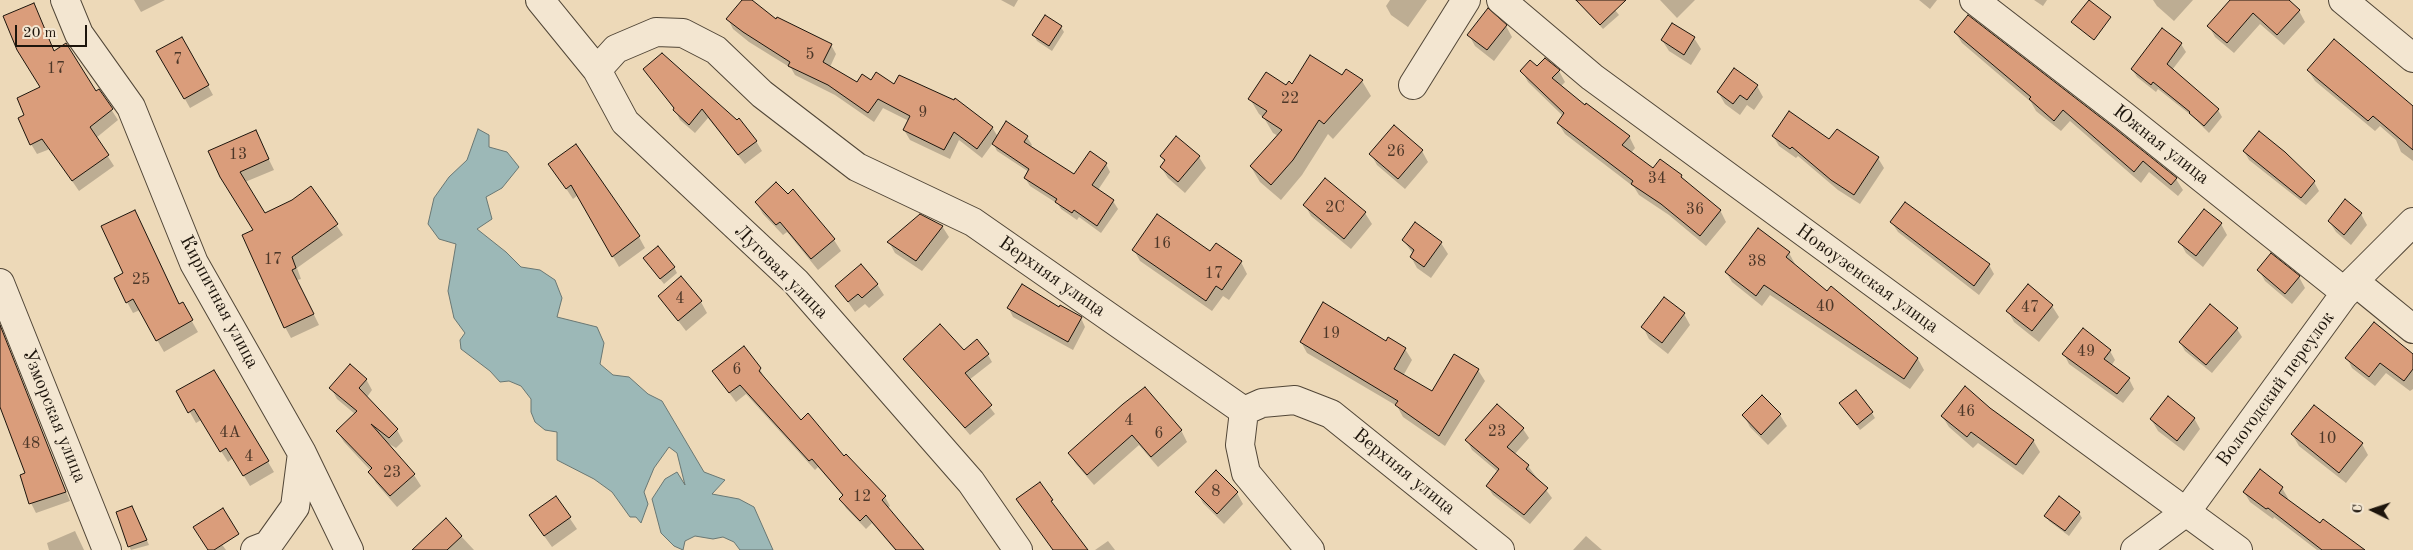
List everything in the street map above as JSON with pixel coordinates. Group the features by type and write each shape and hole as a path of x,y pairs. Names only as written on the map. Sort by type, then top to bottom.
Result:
{"street":[{"name":"Кирпичная улица","path":"65,0 79,34 130,107 194,264 302,453 349,550"},
{"name":"Луговая улица","path":"540,0 597,70 625,122 796,282 971,482 1018,550"},
{"path":"1413,85 1466,0"},
{"name":"Новоузенская улица","path":"1501,0 1592,77 2238,550"},
{"name":"Южная улица","path":"1974,0 2350,287 2413,329"},
{"path":"2343,0 2413,58"},
{"name":"Верхняя улица","path":"597,70 616,49 656,32 683,33 716,50 762,94 857,167 973,222 1244,411 1262,403 1296,400 1331,414 1500,550"},
{"name":"Вологодский переулок","path":"2135,550 2186,512 2350,287 2413,222"},
{"name":"Узморская улица","path":"0,283 107,550"},
{"path":"1244,411 1240,445 1246,473 1310,550"},
{"path":"255,550 268,545 295,507 302,453"}],"water":[{"path":"478,129 489,135 489,147 507,152 519,167 502,188 486,197 492,219 477,229 506,252 521,267 540,270 555,280 562,298 557,317 597,327 604,343 600,364 613,375 629,377 648,394 662,401 704,472 725,480 712,494 739,499 754,507 773,550 740,550 734,542 723,537 713,539 695,536 685,541 683,550 674,546 661,533 652,499 665,479 677,472 685,485 677,453 669,447 654,468 644,492 648,504 641,523 636,517 630,517 612,492 594,479 557,460 557,432 545,430 535,422 531,412 531,399 521,386 509,381 500,382 490,371 461,349 460,340 465,333 454,318 448,291 456,244 439,239 428,224 434,198 449,177 467,160"}],"building":[{"path":"742,0 752,0 776,19 777,17 832,44 823,62 857,82 862,74 871,80 876,72 894,84 899,75 954,100 955,98 993,127 977,149 954,132 944,150 903,130 910,116 878,99 868,113 828,85 788,66 790,62 726,19"},
{"path":"1576,0 1626,0 1600,25"},
{"path":"2089,0 2111,17 2094,40 2071,22"},
{"path":"2230,0 2289,0 2300,10 2277,35 2253,13 2227,43 2207,26"},
{"path":"34,3 54,51 66,43 96,91 99,89 113,109 90,127 109,155 72,181 42,139 30,145 18,118 24,115 17,98 40,87 17,50 3,16"},
{"path":"1488,8 1507,25 1487,50 1467,35"},
{"path":"1045,15 1062,26 1049,46 1032,35"},
{"path":"1968,15 2177,178 2171,185 2143,161 2134,172 2063,110 2054,121 2029,99 2031,97 1954,32"},
{"path":"1672,23 1695,37 1684,55 1661,40"},
{"path":"2162,28 2182,43 2167,64 2219,109 2204,126 2153,82 2151,85 2131,69"},
{"path":"182,37 209,85 184,99 156,51"},
{"path":"2334,39 2413,106 2413,150 2373,116 2368,121 2307,70"},
{"path":"662,53 737,120 739,118 757,141 738,155 702,109 689,125 673,110 674,108 643,69"},
{"path":"1310,55 1342,75 1346,69 1363,80 1324,124 1319,120 1293,160 1271,185 1250,166 1282,130 1262,117 1267,111 1248,99 1266,72 1286,85 1289,81 1292,84"},
{"path":"1545,58 1560,70 1552,78 1585,105 1586,103 1630,136 1622,145 1653,168 1660,159 1682,175 1681,177 1721,210 1700,236 1661,204 1631,184 1633,181 1557,123 1564,113 1520,71 1530,60 1537,66"},
{"path":"1734,68 1758,85 1747,100 1740,95 1733,104 1717,92"},
{"path":"1789,111 1829,139 1837,129 1879,157 1854,195 1831,180 1792,147 1790,149 1772,136"},
{"path":"1006,121 1028,136 1024,142 1074,174 1090,151 1107,163 1092,185 1114,200 1097,226 1074,210 1072,213 1055,202 1057,199 1024,178 1029,169 992,144"},
{"path":"1394,125 1423,150 1398,179 1369,154"},
{"path":"256,130 269,159 240,172 265,213 292,200 311,186 338,224 292,257 296,268 292,270 314,314 284,328 242,235 253,230 220,177 208,151"},
{"path":"2259,131 2285,152 2315,181 2301,198 2243,151"},
{"path":"1176,136 1200,156 1178,182 1160,167 1165,160 1160,156"},
{"path":"576,144 640,236 612,257 571,185 566,189 548,164"},
{"path":"1325,178 1366,212 1344,239 1303,205"},
{"path":"776,182 788,194 793,189 835,239 811,259 780,222 776,225 755,202"},
{"path":"2345,199 2362,213 2344,235 2328,221"},
{"path":"1905,202 1990,264 1974,286 1890,222"},
{"path":"2204,209 2222,223 2196,256 2178,242"},
{"path":"135,210 179,304 183,302 193,320 156,341 133,299 126,303 114,278 123,273 101,226"},
{"path":"920,214 943,226 916,261 887,242"},
{"path":"1157,214 1210,251 1216,243 1242,261 1222,290 1216,286 1206,301 1132,250"},
{"path":"1415,222 1442,242 1424,267 1410,257 1414,250 1402,240"},
{"path":"1758,228 1790,252 1786,257 1827,291 1831,286 1918,358 1904,379 1764,285 1756,296 1725,272"},
{"path":"658,246 675,267 660,279 643,258"},
{"path":"2271,253 2300,276 2285,294 2257,270"},
{"path":"861,264 878,284 862,298 858,294 848,302 835,286"},
{"path":"681,276 702,301 678,321 658,296"},
{"path":"1022,284 1059,307 1060,305 1082,317 1068,342 1007,308"},
{"path":"2028,284 2053,305 2032,331 2006,311"},
{"path":"1664,297 1685,313 1662,343 1641,327"},
{"path":"1323,302 1386,341 1388,337 1406,348 1394,369 1432,391 1454,354 1479,369 1439,436 1395,405 1398,401 1300,342"},
{"path":"2210,304 2238,328 2206,365 2179,342"},
{"path":"2374,322 2413,354 2413,369 2404,381 2380,363 2369,377 2345,358"},
{"path":"940,324 964,350 977,339 989,354 965,373 992,405 965,428 903,359"},
{"path":"0,325 66,492 29,504 20,475 25,473 0,407"},
{"path":"2083,328 2111,350 2104,359 2130,378 2117,394 2062,354"},
{"path":"744,346 761,368 759,371 801,420 808,413 844,456 846,454 886,496 882,500 924,550 896,550 866,515 860,521 839,499 843,495 812,459 809,461 740,385 729,393 712,371"},
{"path":"350,364 367,379 359,388 398,429 389,438 371,424 415,474 390,496 368,472 372,468 336,431 357,411 329,388"},
{"path":"214,370 269,461 243,476 226,448 220,452 194,409 188,413 176,391"},
{"path":"1965,386 1990,408 2034,440 2016,465 1971,432 1967,437 1941,416"},
{"path":"1145,387 1182,430 1151,457 1132,435 1087,475 1068,453"},
{"path":"1856,390 1873,412 1857,425 1839,403"},
{"path":"1762,395 1781,414 1761,435 1742,415"},
{"path":"2168,396 2195,418 2177,441 2150,419"},
{"path":"1497,404 1524,428 1507,447 1529,465 1526,469 1548,488 1524,515 1486,486 1499,469 1465,440"},
{"path":"2314,405 2363,443 2339,473 2291,434"},
{"path":"2260,469 2283,487 2279,493 2320,523 2323,519 2365,550 2322,550 2268,508 2266,509 2243,492"},
{"path":"1216,470 1238,492 1217,514 1195,492"},
{"path":"1040,482 1053,500 1051,501 1088,550 1053,550 1016,499"},
{"path":"556,496 571,517 544,536 529,515"},
{"path":"2059,496 2080,512 2065,531 2044,516"},
{"path":"132,506 147,540 128,547 116,512"},
{"path":"223,508 239,534 214,550 208,550 193,527"},
{"path":"446,518 462,536 447,550 412,550"}]}
